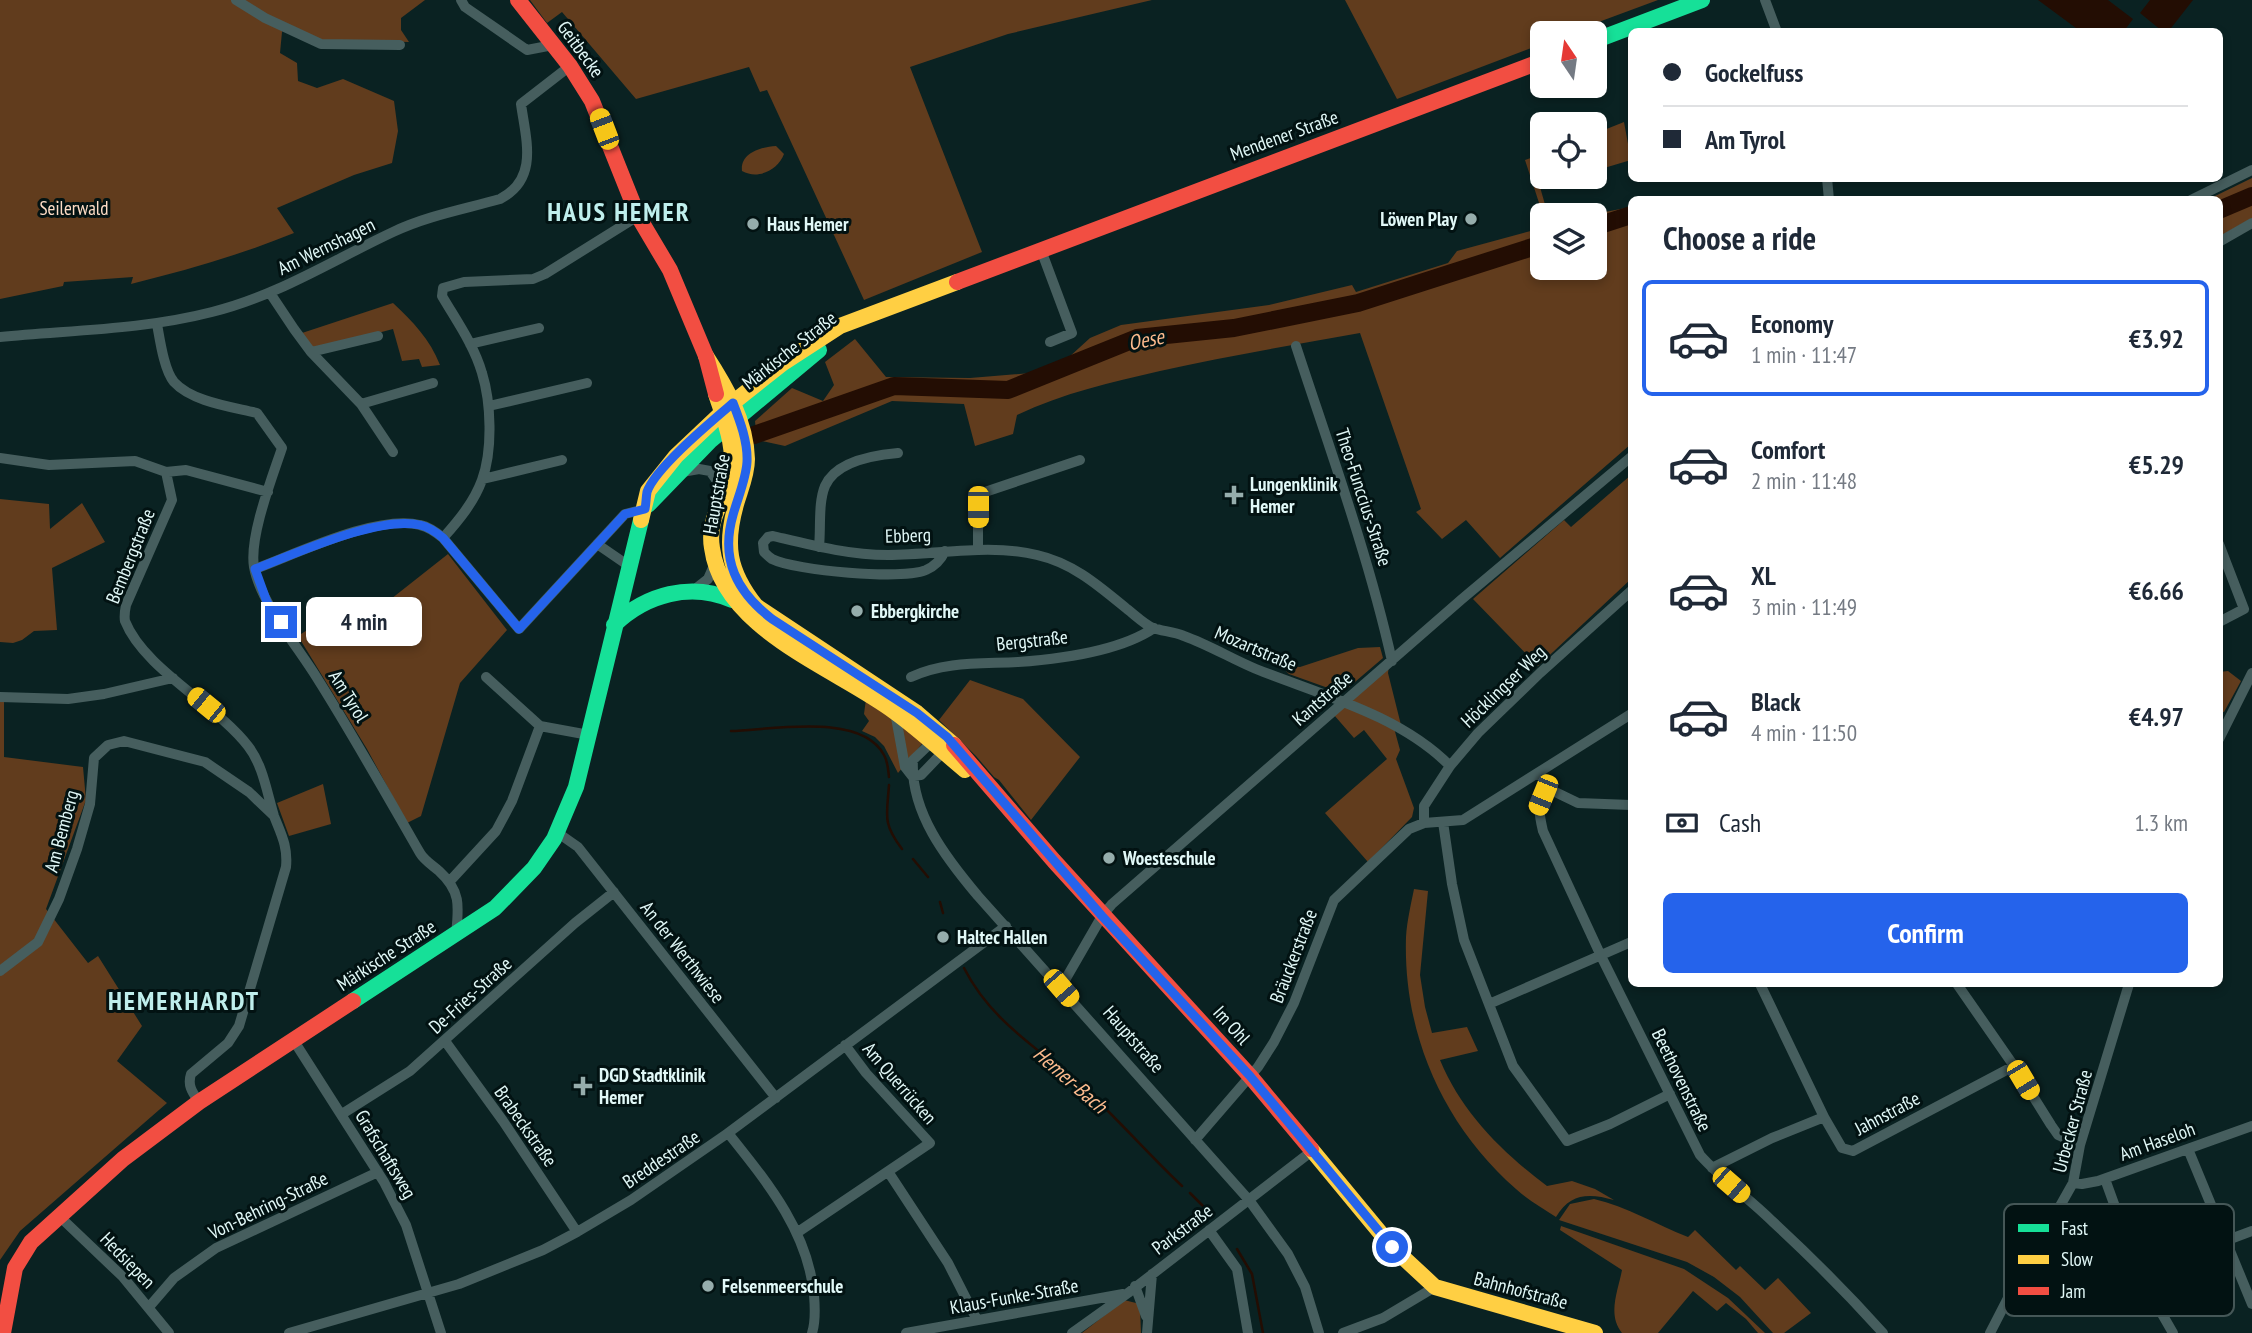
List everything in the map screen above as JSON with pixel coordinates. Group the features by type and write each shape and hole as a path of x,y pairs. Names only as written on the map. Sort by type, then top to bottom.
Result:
{"main road":[{"name":"Geitbecke","path":"518,0 569,66 597,111 638,216 670,270 730,415"},
{"path":"1628,28 1702,0"},
{"path":"1607,36 1628,28"},
{"name":"Mendener Straße","path":"730,415 765,376 811,342 840,326 1530,66"},
{"name":"Märkische Straße","path":"3,1333 15,1268 31,1242 58,1215 123,1159 199,1102 495,908 531,873 558,833 576,787 648,491 659,475 703,428 730,415 871,315"},
{"name":"Geitbecke","path":"706,356 720,377 730,415"},
{"path":"720,377 734,384 765,376"},
{"name":"Märkische Straße","path":"645,508 730,415"},
{"name":"Hauptstraße","path":"730,415 733,460 730,477 718,503 712,534 715,563 727,590 753,620 792,639 917,713 941,743"},
{"name":"Hauptstraße","path":"730,415 746,446 747,462 728,536 731,563 743,593 792,639 941,743"},
{"name":"Hauptstraße","path":"614,625 622,615 649,599 694,590 716,591 735,602"},
{"name":"Im Ohl","path":"941,743 995,793 1102,916 1250,1076 1392,1247 1435,1287"},
{"name":"Bahnhofstraße","path":"1435,1287 1595,1333"}],"street":[{"path":"236,0 265,18 320,44 400,45"},
{"path":"461,0 465,7 527,50 553,45"},
{"path":"1765,0 1776,28"},
{"name":"Am Wernshagen","path":"0,337 99,331 157,324 214,312 270,293 411,224 500,199 521,184 526,170 527,147 521,104 569,66"},
{"path":"2199,196 2252,170"},
{"path":"443,538 460,519 483,478 488,445 489,405 482,372 470,344 442,296 443,288 464,282 533,279 638,216"},
{"path":"2223,240 2252,223"},
{"path":"1041,250 1072,333 1050,342"},
{"path":"270,293 311,352 361,404 393,452"},
{"name":"Am Tyrol","path":"157,324 164,359 174,382 198,399 257,413 282,448 253,552 255,569 267,602 363,751 422,857 450,881"},
{"path":"470,344 539,328"},
{"path":"311,352 378,336"},
{"name":"Theo-Funccius-Straße","path":"1296,346 1362,544 1392,661"},
{"path":"361,404 433,383"},
{"path":"489,405 587,383"},
{"path":"819,547 822,495 832,475 875,456 898,453"},
{"path":"0,458 49,465 135,461 166,472 186,470 268,492"},
{"path":"483,478 562,460"},
{"path":"978,550 978,507 985,492 1080,460"},
{"name":"Kantstraße","path":"1061,988 1102,916 1112,904 1342,702 1628,460"},
{"name":"Hauptstraße","path":"673,477 699,468 710,471 719,484 718,503"},
{"name":"Bembergstraße","path":"166,472 172,500 126,605 124,618 139,645 249,747 267,787 287,853 286,867 239,1026 228,1043 191,1074 190,1088 199,1102"},
{"path":"255,569 360,529 407,523 419,525 433,530 443,538 519,629 625,514 645,508"},
{"name":"Ebberg","path":"945,551 940,561 925,571 893,574 829,571 797,566 772,559 764,552 763,543 773,536 819,547 885,555 945,551 978,550 1025,552 1080,572 1154,628"},
{"path":"597,544 628,569 633,591"},
{"path":"2223,554 2244,609 2223,620"},
{"name":"Hauptstraße","path":"694,590 708,579 715,563"},
{"name":"Höcklingser Weg","path":"1424,823 1424,806 1450,766 1478,733 1628,594"},
{"name":"Hauptstraße","path":"619,602 630,597 649,599"},
{"name":"Bergstraße","path":"911,677 926,670 982,662 1017,662 1096,650 1137,639 1154,628"},
{"name":"Mozartstraße","path":"1154,628 1184,636 1252,667 1402,728 1436,751 1450,766"},
{"path":"2223,731 2252,674"},
{"path":"486,677 540,726 589,735"},
{"path":"0,697 68,699 104,694 173,678"},
{"name":"Hauptstraße","path":"895,712 905,767 912,776 923,814 944,851 960,874 1249,1200 1288,1254 1305,1287 1319,1333"},
{"path":"1424,823 1463,820 1540,774 1628,716"},
{"path":"456,934 457,900 450,881 496,831 512,801 540,726"},
{"name":"Am Bemberg","path":"0,971 38,942 59,899 90,804 94,758 108,745 124,741 205,762 253,795 275,817"},
{"path":"941,743 920,775 912,776 913,760 941,743"},
{"path":"1540,774 1549,789 1578,803 1628,805"},
{"path":"253,795 262,793 267,787"},
{"name":"Beethovenstraße","path":"1549,789 1543,795 1538,809 1544,831 1601,956 1700,1155 1840,1286 1883,1333"},
{"path":"1443,822 1464,940 1513,1066 1567,1141 1610,1124 1670,1094"},
{"name":"Bräuckerstraße","path":"1195,1140 1269,1051 1285,1023 1334,900 1409,829 1424,823"},
{"name":"An der Werthwiese","path":"558,833 578,846 776,1098"},
{"name":"De-Fries-Straße","path":"342,1114 410,1070 575,923 616,895"},
{"name":"Breddestraße","path":"289,1333 428,1294 543,1250 577,1232 631,1200 729,1133 1006,926"},
{"path":"1489,1004 1628,943"},
{"path":"1761,987 1824,1117"},
{"path":"1959,987 2058,1135 2080,1145"},
{"name":"Urbecker Straße","path":"2061,1204 2073,1183 2080,1145 2128,987"},
{"name":"Grafschaftsweg","path":"295,1041 378,1172 406,1225 441,1333"},
{"name":"Brabeckstraße","path":"444,1041 503,1121 577,1232"},
{"name":"Am Querrücken","path":"845,1045 866,1073 930,1143 889,1173"},
{"name":"Jahnstraße","path":"1712,1168 1772,1138 1824,1117 1842,1148 1853,1151 2014,1066"},
{"name":"Am Haseloh","path":"2073,1183 2082,1184 2105,1179 2252,1126"},
{"path":"729,1133 784,1208 798,1232 811,1279 814,1308 812,1333"},
{"path":"2188,1149 2210,1204"},
{"name":"Parkstraße","path":"1072,1333 1312,1151"},
{"name":"Von-Behring-Straße","path":"149,1307 174,1278 216,1248 378,1172"},
{"path":"798,1232 889,1173 948,1263 977,1320"},
{"path":"2105,1179 2114,1204"},
{"name":"Hedsiepen","path":"58,1215 123,1277 169,1333"},
{"path":"1209,1230 1237,1269 1248,1333"},
{"path":"2234,1238 2252,1231"},
{"path":"2234,1262 2252,1304"},
{"path":"1147,1333 1152,1274"},
{"path":"1343,1333 1383,1318 1435,1287"},
{"path":"1132,1290 1147,1319"},
{"name":"Klaus-Funke-Straße","path":"906,1333 1132,1290"},
{"name":"Urbecker Straße","path":"1990,1333 2004,1308"},
{"path":"2163,1316 2173,1333"}],"green space":[{"name":"Seilerwald","path":"0,0 425,0 401,18 401,30 409,42 320,40 286,24 282,32 280,53 297,63 298,81 317,88 343,79 394,101 398,131 392,163 354,175 277,208 294,233 213,262 131,284 133,277 64,282 63,286 0,299"},
{"path":"530,0 1152,0 1008,34 910,67 982,252 864,300 767,90 760,92 749,67 636,99 562,12 547,23"},
{"path":"1345,0 1658,0 1601,21 1530,21 1530,49 1397,99"},
{"path":"1624,122 1628,144 1628,161 1607,167 1607,129"},
{"path":"776,146 784,154 772,169 761,174 742,171 742,165 748,155"},
{"path":"1530,158 1530,175 1525,160"},
{"path":"2252,178 2252,218 2223,235 2223,196 2215,196"},
{"path":"1534,189 1541,189 1545,203 1539,203"},
{"path":"1628,208 1628,447 1500,558 1466,520 1442,539 1416,512 1421,509 1360,333 1185,366 1088,389 1017,415 1013,434 975,446 964,404 892,401 785,446 757,440 755,421 792,388 823,401 834,385 825,362 855,339 886,377 970,378 1031,373 1068,358 1090,338 1121,325 1269,305 1352,285 1356,292 1448,263 1457,251 1530,231 1530,280 1607,280 1607,212"},
{"path":"393,303 426,339 440,365 422,367 419,359 402,361 393,329 313,350 302,333"},
{"path":"1628,478 1628,582 1538,666 1473,599 1564,520 1571,527"},
{"path":"0,499 49,504 50,529 82,503 105,542 52,568 57,630 34,631 13,643 0,642"},
{"path":"448,554 507,630 460,683 421,816 407,823 367,749 298,636 338,610 358,625"},
{"path":"1380,647 1383,658 1342,693 1286,671 1289,666 1300,667 1358,648"},
{"path":"1389,666 1388,673 1401,725 1345,702"},
{"path":"2228,671 2241,681 2224,712 2223,712 2223,672"},
{"path":"970,680 1023,699 1080,757 1031,820 999,780 939,720"},
{"path":"866,699 926,739 898,773 884,746 875,737 862,731 869,721 864,714"},
{"path":"0,701 4,701 4,757 83,767 86,800 46,909 88,963 98,956 142,1026 117,1061 167,1103 20,1231 0,1260"},
{"path":"1343,705 1394,728 1400,750 1396,759 1414,808 1412,817 1368,862 1325,813 1387,759 1364,730 1354,738 1334,715"},
{"path":"323,784 331,824 289,836 277,803"},
{"path":"1414,889 1428,891 1420,975 1432,1033 1467,1027 1478,1051 1440,1060 1460,1097 1499,1145 1547,1186 1572,1181 1595,1189 1614,1200 1596,1196 1574,1199 1561,1209 1556,1217 1521,1193 1490,1164 1448,1107 1420,1042 1412,1008 1406,937"},
{"path":"1594,1199 1630,1211 1688,1237 1695,1230 1736,1270 1740,1266 1765,1290 1778,1278 1811,1313 1784,1333 1773,1333 1740,1297 1714,1277 1687,1262 1559,1220 1570,1204"},
{"path":"1561,1226 1684,1269 1728,1298 1765,1333 1758,1333 1726,1303 1717,1311 1693,1291 1658,1333 1622,1333 1614,1311 1622,1270 1560,1230"},
{"path":"1124,1300 1136,1303 1140,1308 1141,1333 1082,1333"}],"shaded area":[{"path":"2038,0 2108,0 2133,19 2126,28 2076,28"},
{"path":"2150,0 2193,0 2171,28 2158,28 2140,13"}],"waterway":[{"name":"Oese","path":"2223,208 2252,196"},
{"name":"Oese","path":"1607,223 1628,216"},
{"name":"Oese","path":"754,435 894,386 1008,390 1137,338 1234,328 1358,303 1530,248"},
{"name":"Hemer-Bach","path":"731,731 814,726 856,733 872,742 884,755 889,777"},
{"name":"Hemer-Bach","path":"889,785 889,825 902,849"},
{"name":"Hemer-Bach","path":"913,859 928,877"},
{"name":"Hemer-Bach","path":"940,902 943,913"},
{"name":"Hemer-Bach","path":"964,968 975,987 1003,1020 1084,1088 1182,1186"},
{"name":"Hemer-Bach","path":"1190,1193 1212,1215"},
{"name":"Hemer-Bach","path":"1237,1249 1252,1274 1263,1333"}],"traffic: fast":[{"path":"1628,28 1702,0"},
{"path":"1607,36 1628,28"},
{"path":"648,505 711,440 819,350"},
{"path":"353,1001 495,908 534,868 554,839 576,787 641,520"},
{"path":"614,625 640,605 670,594 701,592 732,600"}],"traffic: slow":[{"path":"641,520 648,491 676,456 730,405 783,363 840,326 957,282"},
{"path":"706,356 734,405 746,445 746,470 733,516 730,544 739,581 756,606 917,713 954,745"},
{"path":"716,394 729,434 732,466 714,519 712,548 721,577 737,602 759,624 786,644 895,712 965,770"},
{"path":"1311,1149 1392,1247 1435,1287 1595,1333"}],"traffic: jam":[{"path":"518,0 570,66 592,101 638,216 670,270 706,356 716,394"},
{"path":"957,282 1530,66"},
{"path":"954,745 1054,861 1250,1076 1311,1149"},
{"path":"3,1333 15,1268 31,1242 123,1159 199,1102 353,1001"}],"place":[{"name":"Löwen Play","path":"1471,219"},
{"name":"Haus Hemer","path":"753,224"},
{"name":"Lungenklinik Hemer","path":"1234,495"},
{"name":"Ebbergkirche","path":"857,611"},
{"name":"Woesteschule","path":"1109,858"},
{"name":"Haltec Hallen","path":"943,937"},
{"name":"DGD Stadtklinik Hemer","path":"583,1086"},
{"name":"Felsenmeerschule","path":"708,1286"}],"district":[{"name":"HAUS HEMER","path":"619,212"},
{"name":"HEMERHARDT","path":"184,1001"}],"route":[{"path":"281,622 267,602 255,569 360,529 407,523 433,530 443,538 519,629 625,514 645,509 648,491 659,475 684,446 733,403 746,446 747,462 730,525 728,550 743,593 772,619 917,713 947,737 1102,916 1250,1076 1392,1247"}]}
